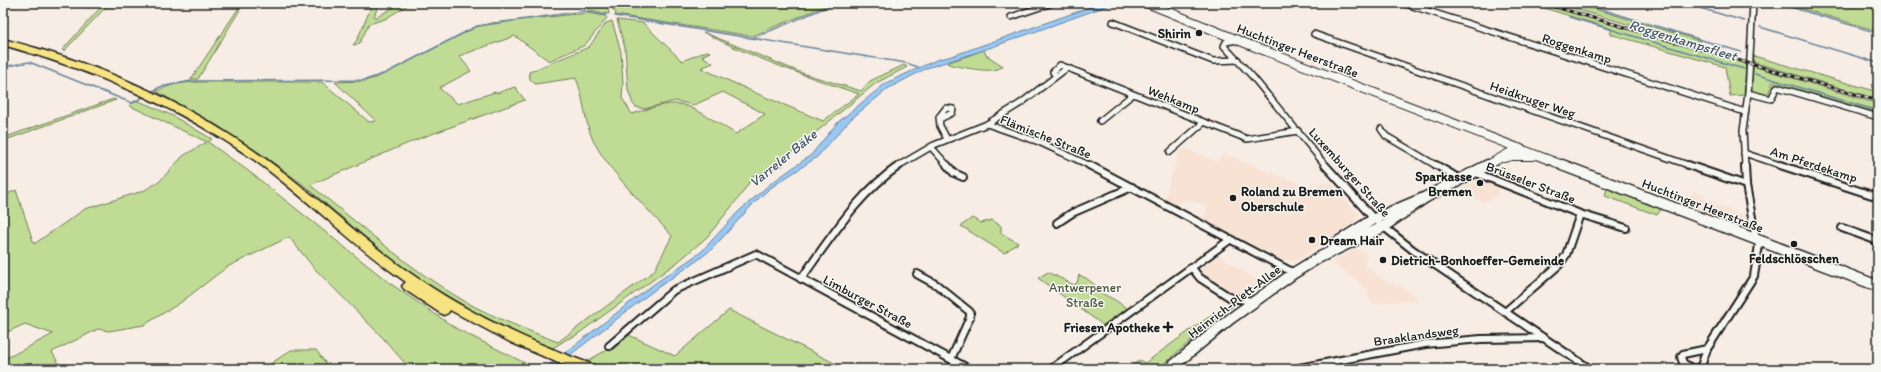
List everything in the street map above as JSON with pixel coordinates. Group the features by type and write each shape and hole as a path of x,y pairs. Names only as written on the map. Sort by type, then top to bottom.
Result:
{"highway":[{"path":"3,42 71,63 145,96 200,128 280,182 379,263 442,309 513,347 546,356 573,366"},
{"path":"3,46 64,65 145,96"}],"main road":[{"name":"Huchtinger Heerstraße","path":"1147,3 1237,40 1518,148"},
{"name":"Huchtinger Heerstraße","path":"1440,118 1479,135 1518,148 1878,286"},
{"path":"1479,135 1500,148 1501,156"},
{"path":"1512,156 1516,154 1518,148"},
{"name":"Heinrich-Plett-Allee","path":"1493,162 1501,156 1518,148"},
{"name":"Heinrich-Plett-Allee","path":"1318,258 1336,243 1374,219 1426,197 1493,162 1512,156 1538,156"},
{"name":"Heinrich-Plett-Allee","path":"1169,369 1254,301 1294,273 1318,258 1382,227 1426,197"}],"street":[{"path":"1034,3 1043,6"},
{"path":"1011,17 1052,3"},
{"name":"Roggenkamp","path":"1403,3 1745,112"},
{"path":"1706,349 1683,354 1681,357 1684,363 1694,369 1701,366 1706,349 1754,276 1759,245 1756,239 1746,185 1743,131 1748,93 1753,3"},
{"path":"1113,22 1213,61 1238,60"},
{"name":"Heidkruger Weg","path":"1314,34 1746,185"},
{"name":"Luxemburger Straße","path":"1237,40 1224,43 1224,46 1238,60 1298,132 1382,227 1413,250 1590,369"},
{"name":"Wehkamp","path":"987,124 1021,102 1067,68 1132,95 1247,139 1298,132"},
{"path":"1748,93 1771,99 1777,87 1878,117"},
{"path":"1100,121 1132,95"},
{"path":"940,119 940,126 947,139"},
{"path":"1170,152 1177,148 1203,123"},
{"name":"Flämische Straße","path":"801,279 862,199 887,175 947,139 987,124 1039,142 1080,160 1294,273"},
{"path":"1381,129 1386,136 1460,179"},
{"path":"931,148 954,173 963,177"},
{"name":"Am Pferdekamp","path":"1744,153 1878,196"},
{"name":"Brüsseler Straße","path":"1473,172 1580,214 1626,228"},
{"path":"1057,222 1072,213 1132,187"},
{"name":"Brüsseler Straße","path":"1506,312 1552,272 1566,255 1580,214"},
{"path":"1842,228 1878,241"},
{"path":"1051,369 1231,239"},
{"name":"Limburger Straße","path":"609,346 674,290 756,254 969,369"},
{"path":"1192,268 1200,278 1231,298 1254,301"},
{"path":"917,274 937,285 970,312 970,317 951,359"},
{"name":"Braaklandsweg","path":"1294,369 1350,357 1443,342 1495,338 1544,338"}],"shaded area":[{"path":"1538,3 1550,3 1878,99 1878,104"},
{"name":"Roland zu Bremen Oberschule","path":"1184,148 1216,161 1224,154 1312,189 1319,188 1317,184 1332,183 1358,214 1358,217 1354,222 1296,261 1287,261 1253,246 1193,215 1205,216 1207,207 1204,204 1184,200 1177,206 1164,200 1179,152"},
{"path":"1480,178 1501,186 1496,196 1484,203 1460,189"},
{"path":"1694,191 1705,195 1704,199 1715,203 1714,205 1745,216 1748,229 1743,229 1686,207"},
{"path":"1356,248 1367,256 1364,265 1390,284 1392,283 1398,287 1400,285 1420,300 1371,304 1367,289 1332,262"},
{"path":"1218,255 1262,283 1241,297 1229,293 1202,275 1200,271 1201,268"}],"green space":[{"path":"81,3 192,3 106,7 64,51 62,50 101,7 85,7"},
{"path":"242,3 244,3 198,79 191,79"},
{"path":"373,3 379,3 374,17 377,17 401,3 411,3 385,19 369,24 359,44 353,45 357,40"},
{"path":"587,3 607,3 609,14 588,10"},
{"path":"832,3 752,36 615,15 616,13 612,8 614,4"},
{"path":"1528,3 1538,3 1746,64 1744,95 1730,96 1725,67 1610,34 1612,29"},
{"path":"1555,3 1575,3 1701,41 1699,45"},
{"path":"1783,3 1878,3 1878,31"},
{"path":"587,13 605,16 607,18 585,45 549,61 515,36 459,56 471,71 439,88 458,104 515,87 525,100 418,139 310,185 405,261 445,289 466,302 511,324 558,342 654,271 672,236 640,202 607,163 599,150 589,131 581,93 576,78 535,84 530,79 529,72 589,47 606,23 612,21 621,52 623,83 622,98 632,114 660,106 672,104 684,105 736,134 765,114 723,92 694,105 675,101 644,109 636,107 633,104 628,90 625,48 617,20 643,23 682,61 707,51 710,52 702,56 713,63 701,68 823,121 859,94 760,58 703,32 802,73 861,91 870,81 904,65 907,67 876,83 793,151 782,166 753,176 741,195 707,237 679,261 575,336 553,348 499,327 439,292 387,256 305,186 264,156 212,123 156,91 175,84 194,82 322,82 369,122 376,121 335,82 365,81 378,77 476,27 491,23"},
{"path":"984,50 986,55 1003,66 999,69 986,70 971,69 947,63"},
{"path":"1754,56 1878,92 1878,99 1753,62"},
{"path":"1753,66 1878,104 1878,113 1773,82 1767,96 1752,91"},
{"path":"113,99 116,100 3,141 3,138"},
{"path":"139,101 171,115 212,139 208,142 251,173 391,284 457,329 535,368 410,369 383,338 314,268 289,237 227,267 180,303 144,325 109,331 98,329 52,352 62,369 3,369 3,360 53,334 25,324 3,334 3,196 16,190 34,244 85,209 143,191 159,182 183,156 207,142 130,106 130,104"},
{"path":"1607,187 1662,208 1657,215 1605,196"},
{"path":"972,218 981,223 992,220 1001,226 1001,233 1018,243 1004,253 961,226"},
{"name":"Antwerpener Straße","path":"1048,272 1074,285 1077,283 1079,275 1086,278 1095,285 1099,292 1128,309 1121,315 1118,314 1103,325 1038,278"},
{"path":"1231,303 1234,305 1157,369 1127,369 1140,360 1145,363 1203,321"},
{"path":"729,310 846,369 603,369 585,362 607,350 611,351 629,335 675,356"},
{"path":"291,350 316,350 330,369 305,369 300,367 263,369"}],"water":[{"path":"1102,3 1115,3 981,51 927,68 889,88 851,119 817,157 769,189 754,203 713,248 657,288 552,369 544,369 654,284 701,252 739,211 770,184 811,155 838,122 886,83 936,60 952,56"}],"waterway":[{"path":"584,3 584,11"},
{"path":"753,38 836,3"},
{"path":"1581,3 1741,52"},
{"path":"1683,3 1744,21"},
{"path":"1777,3 1878,33"},
{"path":"1864,3 1878,7"},
{"path":"150,93 160,87 191,81 365,80 386,73 477,26 584,11"},
{"path":"584,11 606,15"},
{"path":"615,16 906,63 918,67"},
{"name":"Roggenkampsfleet","path":"1569,17 1744,69"},
{"path":"1760,27 1878,63"},
{"path":"3,67 29,62 132,103 145,96"},
{"name":"Roggenkampsfleet","path":"1755,74 1878,111"}],"railway":[{"path":"1542,3 1878,101"}],"place":[{"name":"Shirin","path":"1199,33"},
{"name":"Sparkasse Bremen","path":"1480,183"},
{"name":"Roland zu Bremen Oberschule","path":"1233,198"},
{"name":"Dream Hair","path":"1312,240"},
{"name":"Feldschlösschen","path":"1794,244"},
{"name":"Dietrich-Bonhoeffer-Gemeinde","path":"1383,260"},
{"name":"Friesen Apotheke","path":"1168,327"}],"water label":[{"name":"Varreler Bäke","path":"783,158"}]}
